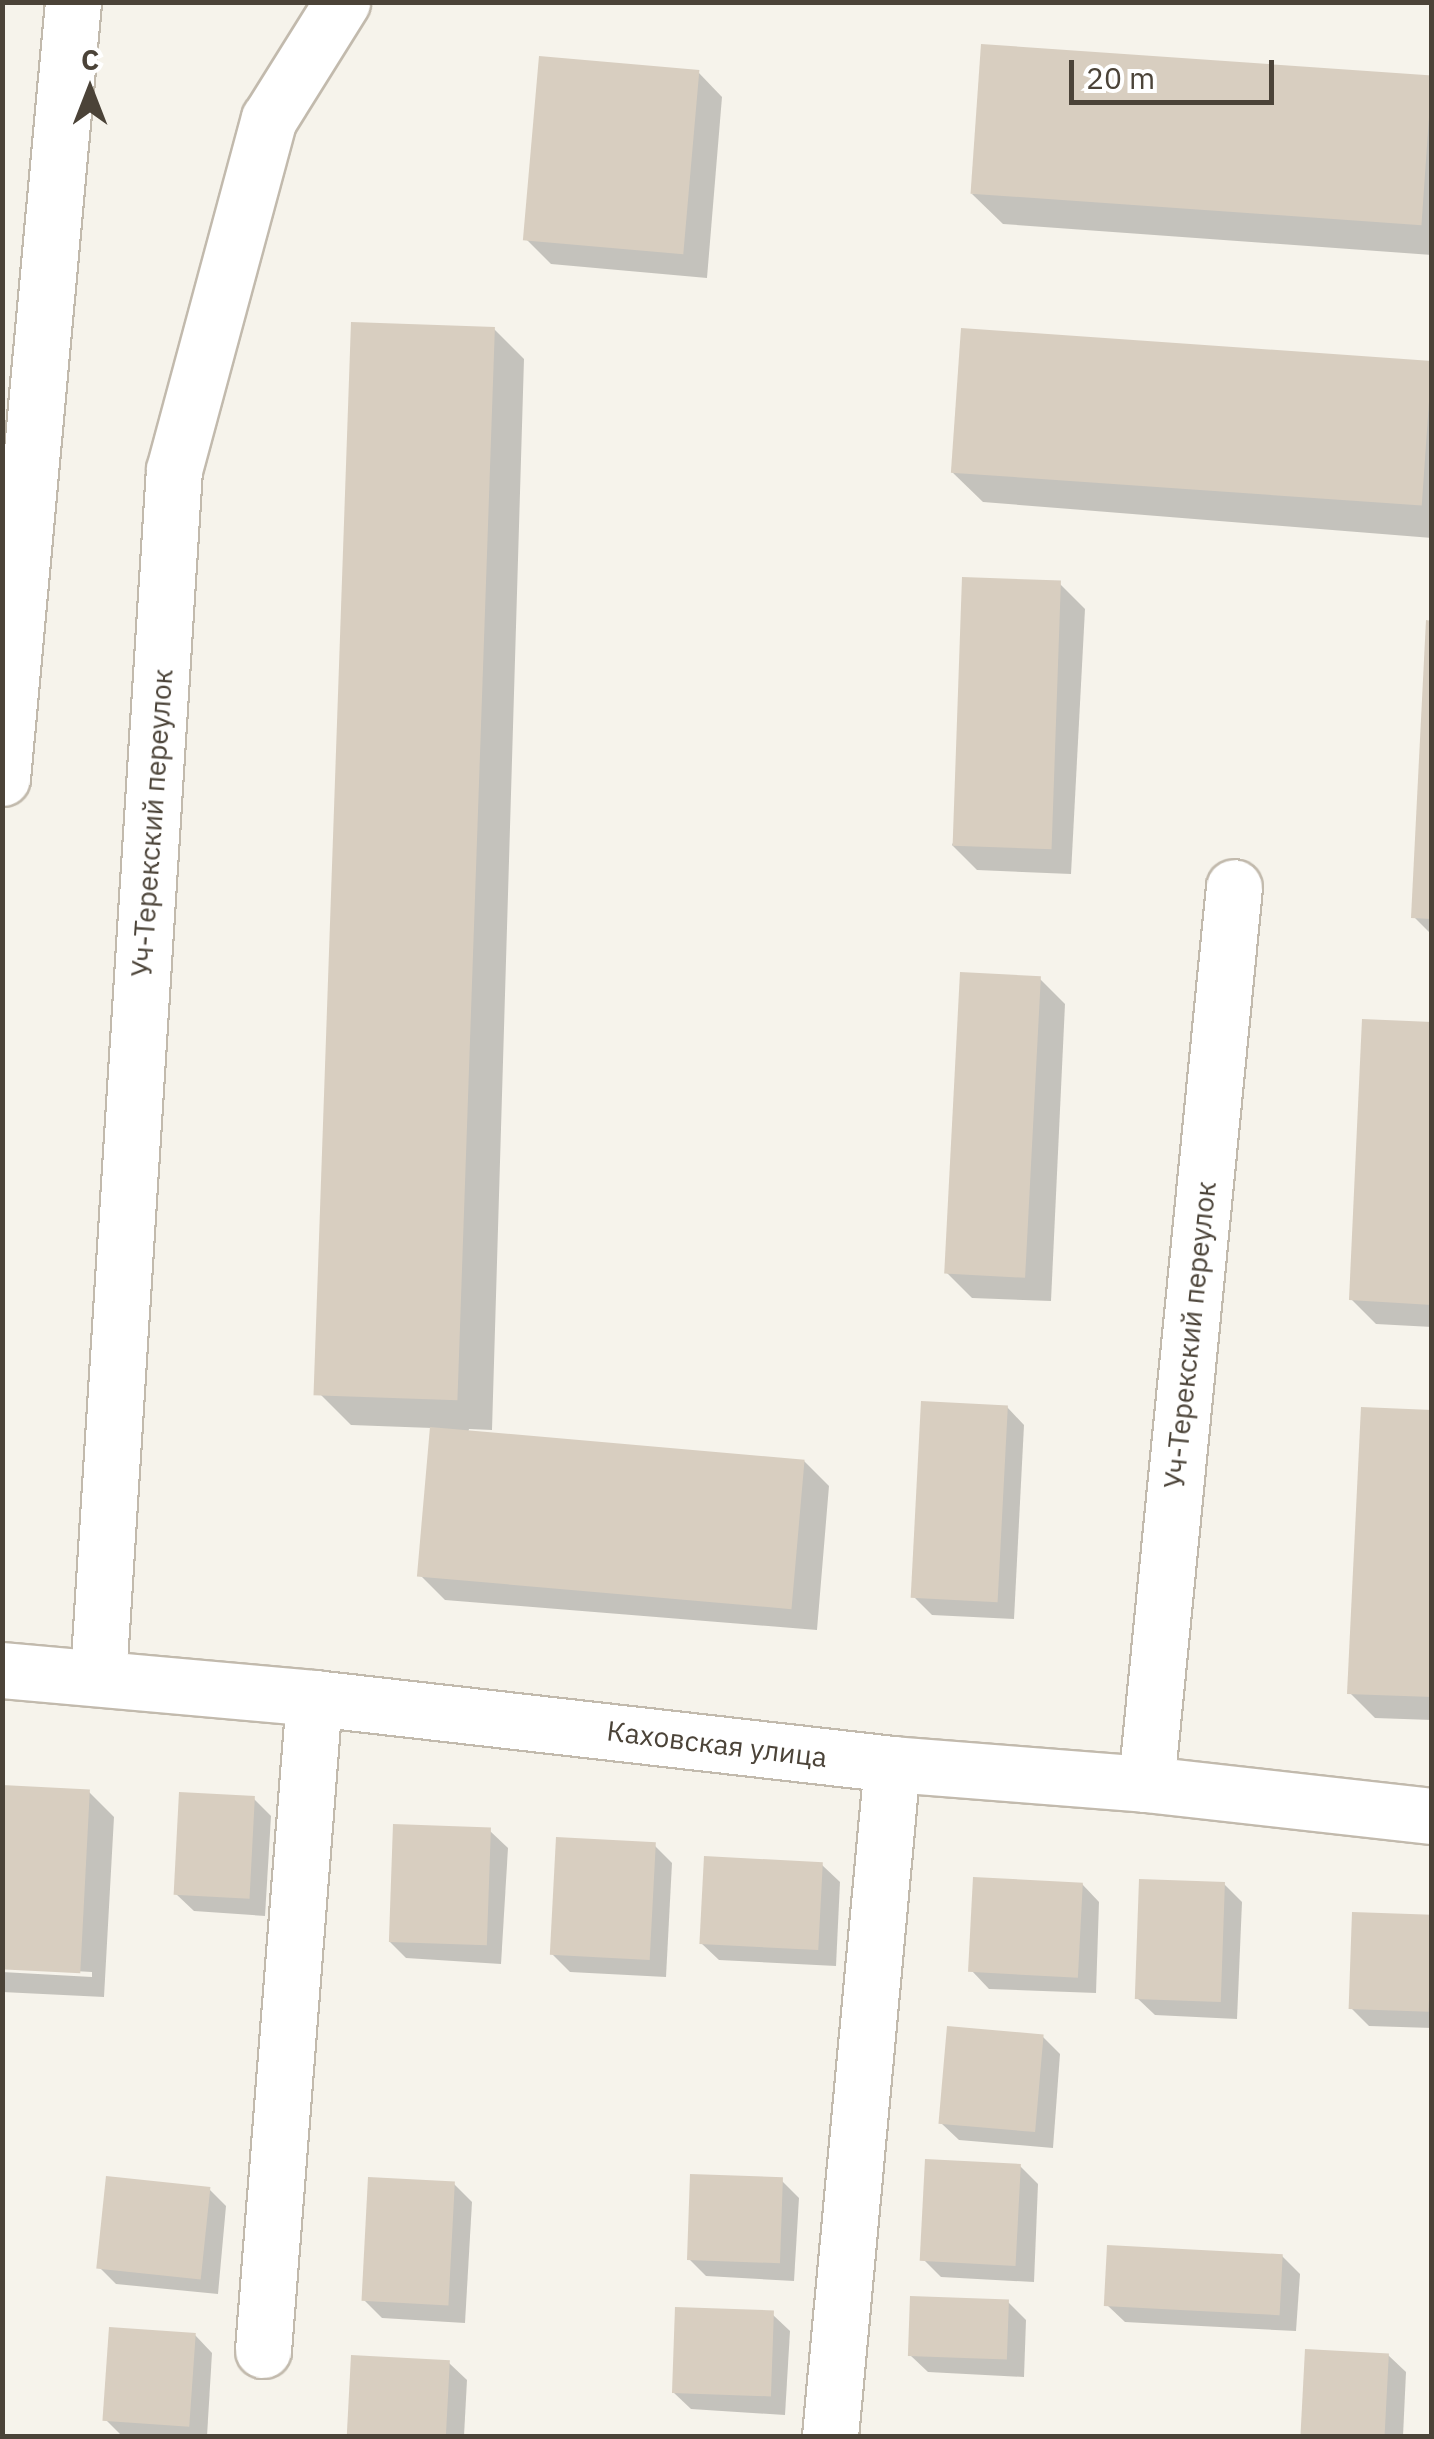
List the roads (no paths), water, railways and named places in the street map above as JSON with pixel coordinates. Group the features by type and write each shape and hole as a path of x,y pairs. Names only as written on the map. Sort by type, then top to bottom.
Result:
{"street":[{"path":"2,778 73,2"},
{"name":"Уч-Терекский переулок","path":"98,1677 174,470 269,119 342,2"},
{"name":"Уч-Терекский переулок","path":"1146,1784 1234,887"},
{"name":"Каховская улица","path":"2,1670 314,1698 892,1764 1146,1784 1432,1816"},
{"path":"263,2350 314,1698"},
{"path":"830,2436 892,1764"}]}
